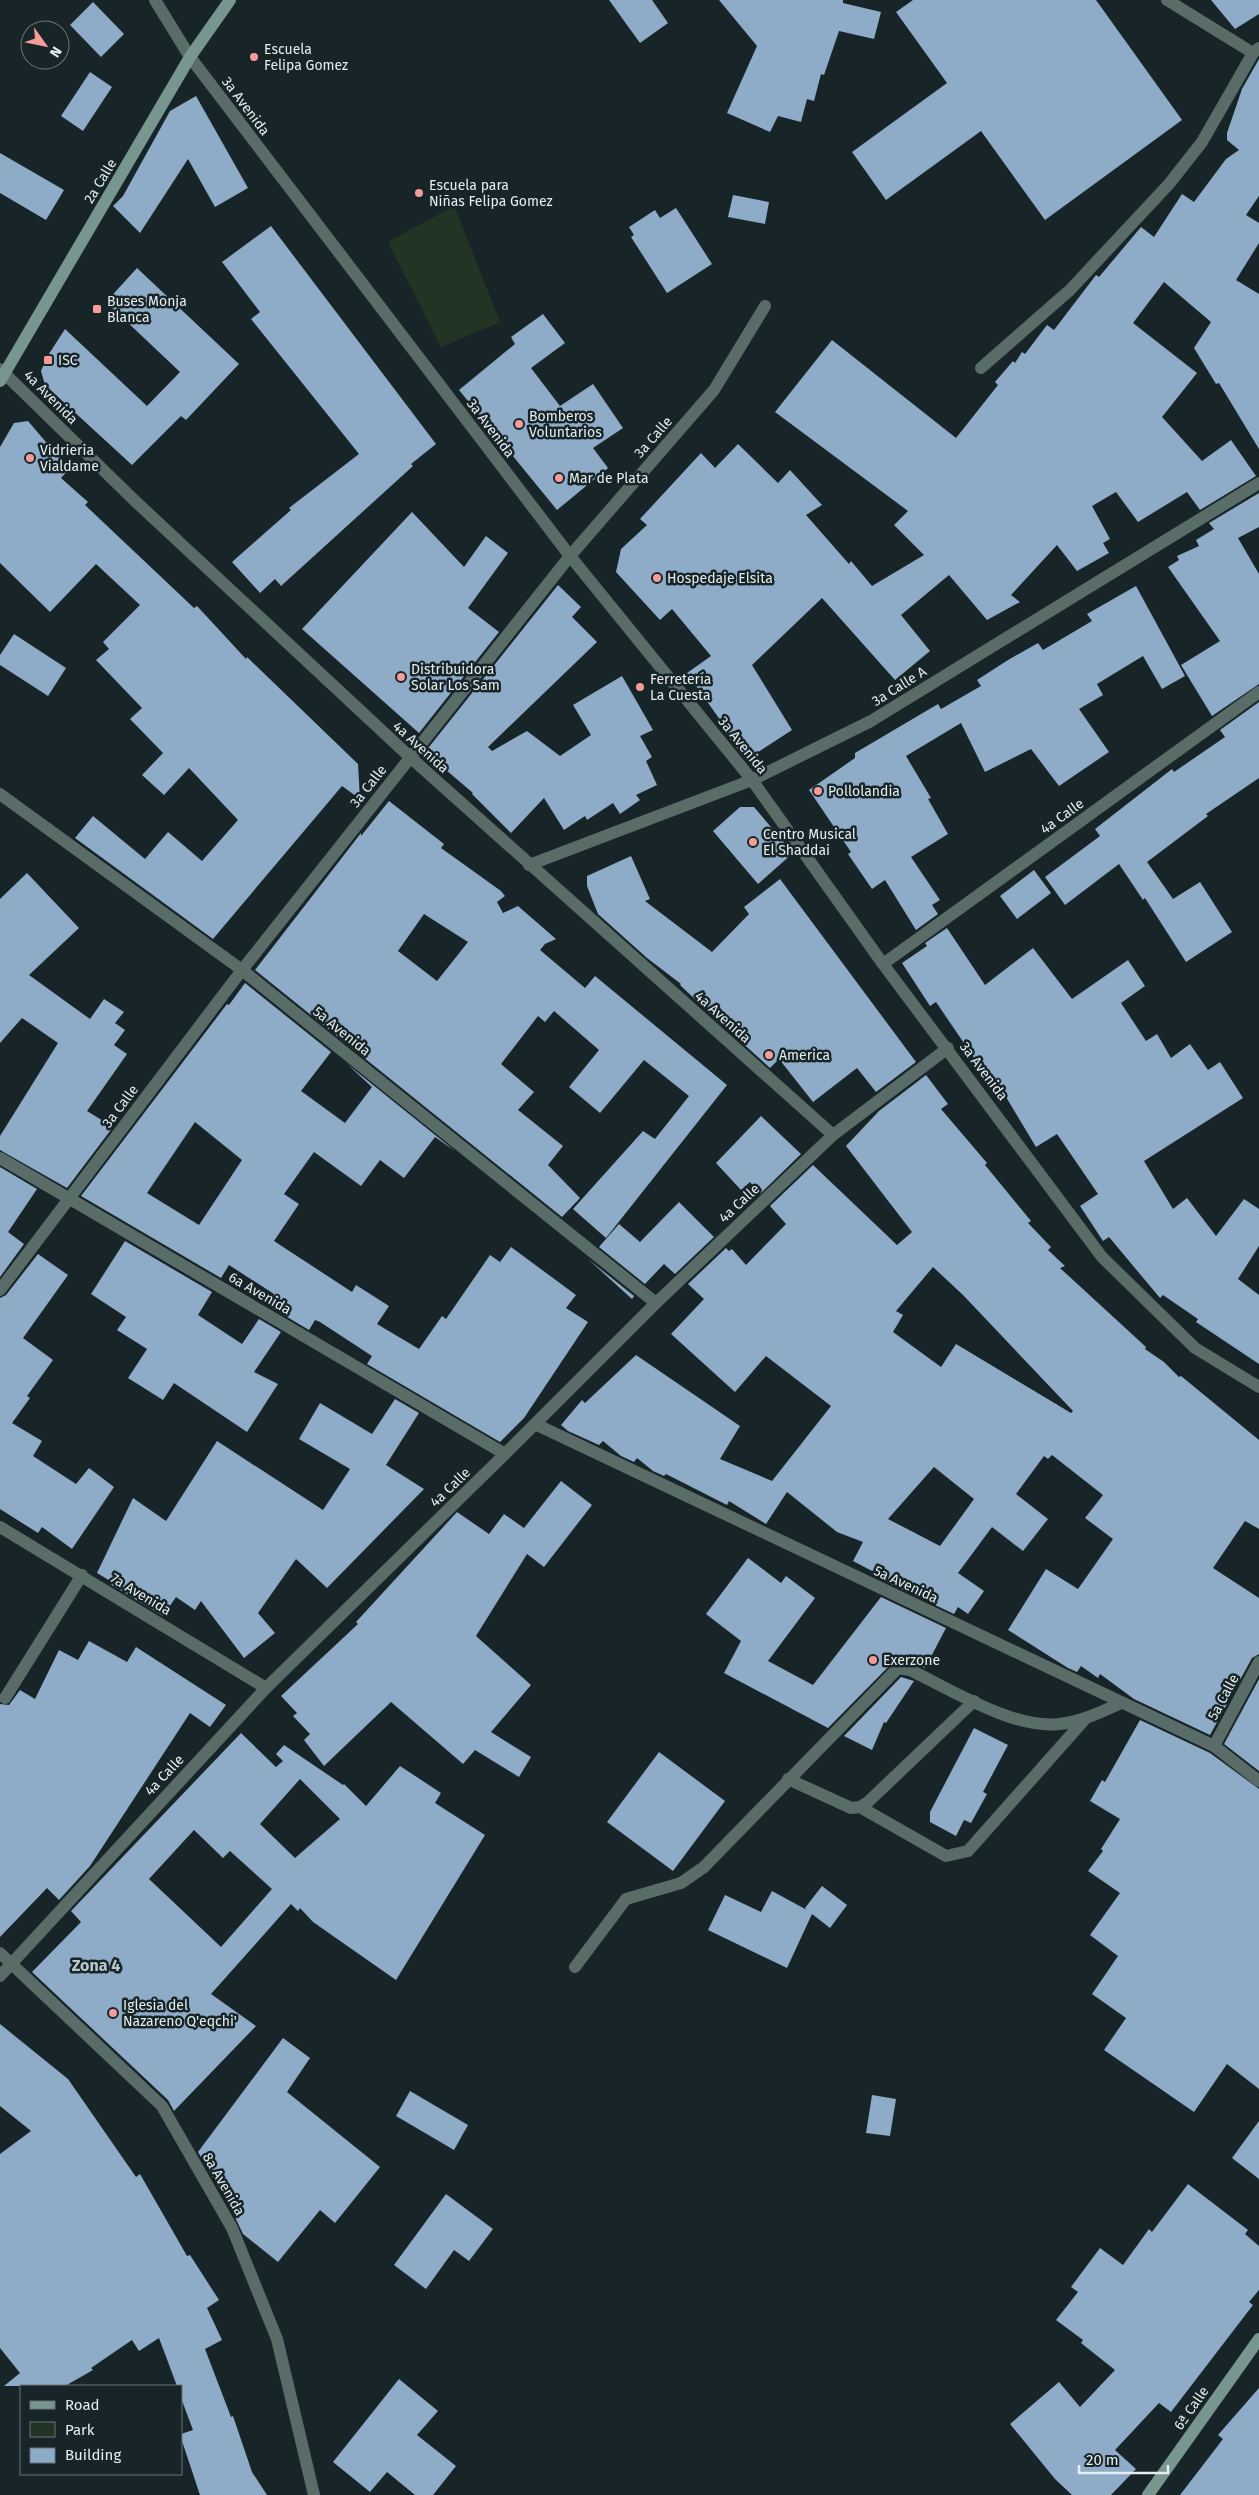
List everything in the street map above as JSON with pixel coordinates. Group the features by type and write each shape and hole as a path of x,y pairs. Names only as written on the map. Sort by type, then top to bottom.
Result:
{"main road":[{"name":"2a Calle","path":"2,374 190,58 230,0"},
{"name":"6ª Calle","path":"1148,2495 1259,2339"}],"street":[{"name":"3a Avenida","path":"155,0 190,58 570,556 752,780 883,964 948,1048 1102,1257 1195,1348 1259,1388"},
{"path":"981,368 1070,290 1169,184 1202,142 1256,50 1167,0"},
{"name":"3a Calle","path":"0,1290 242,970 410,757 570,556 714,390 765,306"},
{"name":"4a Avenida","path":"2,374 134,500 410,757 833,1135"},
{"name":"3a Calle A","path":"530,865 752,780 871,721 1259,483"},
{"name":"4a Calle","path":"883,964 1259,692"},
{"name":"5a Avenida","path":"0,794 242,970 656,1303"},
{"name":"4a Calle","path":"0,1976 266,1688 656,1303 833,1135 948,1048"},
{"name":"6a Avenida","path":"0,1158 505,1454"},
{"name":"5a Avenida","path":"535,1424 1214,1746 1259,1781"},
{"name":"7a Avenida","path":"0,1527 266,1688"},
{"path":"5,1698 82,1576"},
{"name":"5a Calle","path":"1214,1746 1259,1662"},
{"path":"575,1967 626,1899 682,1883 704,1867 898,1668 910,1670 974,1701 1027,1723 1059,1724 1086,1718 1121,1703"},
{"path":"788,1779 851,1808 860,1806 868,1802 974,1701"},
{"path":"860,1806 946,1856 968,1851 1086,1718"},
{"name":"8a Avenida","path":"0,1953 12,1962 162,2106 232,2228 277,2339 314,2495"}],"green space":[{"path":"454,206 500,322 441,347 388,242"}],"building":[{"path":"609,0 652,0 668,23 640,43"},
{"path":"719,0 843,0 843,3 881,12 874,39 839,31 824,75 821,74 814,101 807,99 801,122 778,116 770,132 727,113 757,46"},
{"path":"913,0 1096,0 1182,120 1045,220 981,131 886,200 852,152 947,83 896,12"},
{"path":"1211,0 1259,0 1259,14 1235,29"},
{"path":"93,2 124,34 101,57 70,25"},
{"path":"1259,59 1259,196 1246,215 1259,223 1259,243 1236,280 1259,294 1259,449 1219,383 1216,384 1194,348 1211,322 1164,282 1133,323 1197,373 1162,417 1202,461 1231,440 1256,476 1200,510 1187,492 1138,522 1116,492 1092,506 1110,539 1103,543 1109,553 1077,571 1057,545 1011,595 1020,602 987,620 949,575 901,615 930,651 895,680 822,598 752,665 792,730 746,760 721,726 723,724 687,673 711,656 672,609 660,620 616,572 621,549 647,525 640,519 701,453 715,468 738,444 778,483 790,470 822,505 806,515 849,564 851,561 872,586 924,555 894,525 908,511 775,412 832,340 956,438 998,385 995,382 1013,361 1015,363 1022,352 1025,354 1047,325 1054,330 1096,275 1099,277 1141,227 1154,237 1182,194 1194,202 1226,159 1239,150 1227,140 1227,133 1242,89"},
{"path":"90,72 112,87 83,131 61,116"},
{"path":"196,96 248,188 215,207 188,159 140,233 113,206 123,196 170,111"},
{"path":"0,153 64,190 46,220 0,193"},
{"path":"733,195 769,202 765,224 728,217"},
{"path":"676,208 712,264 667,293 631,237 634,235 629,227 655,210 660,218"},
{"path":"271,226 436,444 411,464 413,466 281,586 275,579 260,593 232,562 291,510 289,508 359,454 251,319 260,312 222,262"},
{"path":"137,268 239,364 186,420 181,416 132,465 45,385 41,371 47,357 65,329 147,406 180,372 106,302"},
{"path":"543,314 565,343 531,368 560,406 593,384 623,428 593,448 608,468 557,510 459,390 515,344 511,337"},
{"path":"28,421 69,469 61,478 88,502 85,505 194,608 197,606 246,659 247,657 358,764 360,799 342,786 213,939 75,838 93,816 145,859 168,832 202,861 238,820 189,768 164,795 142,775 163,753 130,719 142,708 96,660 109,649 103,642 140,605 96,564 50,612 0,563 0,447 14,423"},
{"path":"1259,493 1259,527 1238,538 1259,574 1259,684 1212,716 1181,665 1220,641 1168,567 1179,560 1177,556 1199,546 1196,540 1214,529 1209,523"},
{"path":"412,512 464,567 486,536 508,553 468,608 499,632 419,733 302,629"},
{"path":"558,585 581,607 572,617 597,642 488,747 492,751 527,731 560,756 591,735 573,705 622,676 653,730 640,736 652,757 646,761 657,785 636,795 640,800 620,814 613,803 587,820 585,816 564,830 544,798 511,833 473,793 425,752"},
{"path":"1136,586 1185,676 1162,689 1143,656 1097,684 1103,695 1079,709 1109,752 1059,786 1031,749 985,772 961,723 906,756 931,798 928,799 948,834 911,857 940,900 932,905 938,914 916,930 885,880 872,889 848,854 851,852 809,790 855,758 855,753 938,704 941,709 981,686 977,680 1038,643 1043,650 1092,621 1087,614"},
{"path":"14,634 66,668 48,696 0,665 0,655"},
{"path":"1259,702 1259,778 1206,814 1208,816 1147,862 1173,899 1200,882 1232,932 1186,962 1145,898 1143,900 1119,864 1065,905 1045,877 1100,836 1095,829 1172,769 1174,772 1225,737 1220,730"},
{"path":"389,801 444,844 441,848 501,891 505,896 497,902 503,913 518,906 556,939 545,944 540,950 585,988 595,976 727,1085 606,1238 573,1209 643,1131 655,1139 689,1096 644,1060 600,1113 569,1087 599,1050 554,1011 545,1022 538,1016 501,1064 534,1092 518,1110 563,1146 548,1165 580,1198 562,1217 255,970 361,833 361,836","holes":["424,914 468,942 437,981 398,951"]},
{"name":"Centro Musical El Shaddai","path":"740,807 754,807 793,853 758,884 713,831"},
{"path":"631,856 650,899 645,901 712,952 749,914 744,907 780,879 916,1062 876,1092 857,1068 813,1102 779,1059 770,1068 681,984 647,958 598,914 587,886 587,876"},
{"path":"1034,870 1051,893 1017,919 1000,896"},
{"path":"27,873 79,928 29,975 90,1019 104,999 124,1012 115,1023 125,1030 114,1045 127,1054 87,1111 113,1127 67,1188 0,1150 0,1136 58,1043 22,1018 0,1043 0,899"},
{"path":"947,928 985,985 1033,948 1072,999 1128,960 1145,986 1121,1003 1146,1041 1157,1034 1171,1058 1190,1044 1208,1070 1220,1062 1243,1098 1144,1161 1173,1209 1187,1198 1216,1236 1244,1199 1259,1209 1259,1246 1238,1279 1259,1295 1259,1364 1196,1322 1198,1319 1163,1295 1160,1298 1109,1237 1103,1241 1080,1206 1098,1194 1057,1134 1036,1147 1006,1097 990,1075 987,1077 936,1002 930,1006 902,963 927,946 925,943"},
{"path":"245,983 331,1052 301,1091 345,1123 372,1087 347,1064 455,1151 435,1137 404,1178 380,1160 361,1186 314,1152 284,1194 299,1204 274,1241 352,1292 356,1285 389,1306 377,1324 419,1349 442,1316 446,1319 490,1255 500,1262 511,1247 576,1295 566,1308 588,1322 524,1418 500,1442 367,1364 372,1356 320,1322 315,1320 309,1330 267,1305 274,1294 229,1265 221,1278 81,1196 227,1004 229,1005","holes":["195,1122 242,1160 199,1225 147,1193"]},
{"path":"926,1075 948,1104 941,1109 987,1163 985,1165 1031,1221 1028,1223 1051,1247 1048,1250 1065,1266 1060,1268 1146,1347 1145,1349 1164,1362 1179,1377 1181,1376 1259,1440 1259,1529 1245,1521 1213,1568 1259,1598 1259,1654 1252,1658 1210,1735 1134,1699 1100,1674 1098,1678 1081,1666 1077,1672 1068,1668 1008,1630 1046,1569 1078,1589 1113,1539 1085,1518 1103,1495 1052,1455 1048,1459 1044,1456 1016,1494 1048,1519 1023,1551 992,1527 958,1573 984,1591 968,1614 958,1607 954,1614 891,1584 893,1582 853,1561 863,1542 837,1532 787,1492 766,1524 729,1501 727,1505 666,1474 664,1476 653,1471 637,1458 634,1462 621,1456 603,1441 599,1445 568,1431 561,1425 582,1400 585,1403 636,1355 740,1426 720,1459 772,1481 831,1406 766,1356 735,1392 671,1334 704,1299 688,1284 726,1248 729,1251 732,1249 746,1265 786,1224 770,1206 813,1165 897,1245 912,1232 846,1146 879,1111","holes":["933,1267 963,1295 1073,1411 1071,1413 956,1344 941,1367 893,1332 903,1315 896,1311","934,1467 974,1499 940,1546 888,1519"]},
{"path":"761,1116 801,1154 760,1194 750,1182 741,1190 716,1163"},
{"path":"0,1167 37,1189 8,1232 24,1244 0,1277"},
{"path":"679,1202 714,1237 675,1274 664,1264 645,1284 599,1247 619,1224 640,1242"},
{"path":"125,1241 212,1292 198,1315 242,1344 259,1319 281,1332 254,1372 278,1384 247,1432 174,1383 163,1400 128,1378 147,1349 117,1330 126,1317 91,1294"},
{"path":"38,1254 68,1275 23,1338 53,1360 27,1396 30,1398 12,1423 42,1441 33,1456 76,1484 89,1468 114,1487 72,1549 42,1527 38,1533 0,1509 0,1298 6,1295"},
{"path":"588,1259 634,1296 632,1299"},
{"path":"395,1399 419,1413 386,1465 424,1489 327,1588 296,1559 258,1613 275,1633 244,1658 201,1601 195,1610 176,1597 163,1616 110,1584 112,1582 97,1573 133,1498 166,1521 217,1441 323,1510 350,1469 299,1439 320,1403 372,1434"},
{"path":"561,1481 592,1505 544,1567 527,1554 476,1636 531,1685 491,1732 531,1757 519,1777 475,1750 463,1764 391,1702 324,1766 304,1740 310,1734 293,1716 297,1713 281,1696 358,1624 356,1622 457,1512 489,1534 504,1514 524,1528"},
{"path":"748,1558 781,1583 786,1576 815,1598 768,1661 813,1685 881,1597 946,1628 925,1668 912,1662 895,1660 828,1728 724,1673 741,1641 706,1614"},
{"path":"89,1641 127,1662 136,1647 226,1705 210,1727 190,1713 90,1866 59,1900 47,1888 0,1937 0,1704 9,1705 20,1690 35,1699 59,1650 78,1660"},
{"path":"901,1677 914,1681 886,1723 884,1722 872,1750 844,1736"},
{"path":"1259,1679 1259,1771 1224,1744"},
{"path":"1140,1720 1210,1753 1259,1789 1259,2089 1227,2064 1194,2112 1104,2050 1126,2018 1092,1994 1118,1956 1090,1935 1120,1893 1088,1871 1103,1851 1101,1849 1120,1819 1090,1801 1102,1780 1105,1782"},
{"path":"974,1728 1008,1745 983,1792 987,1794 971,1823 964,1820 956,1836 930,1822 930,1812"},
{"path":"241,1733 276,1767 283,1761 276,1754 284,1745 344,1784 366,1806 400,1766 441,1793 435,1803 485,1835 396,1980 313,1922 300,1908 298,1911 291,1904 211,1994 256,2026 174,2111 168,2100 32,1972 81,1922 71,1911","holes":["300,1779 340,1819 295,1858 260,1824","194,1830 223,1858 230,1851 272,1889 221,1947 149,1879"]},
{"path":"659,1752 725,1801 673,1871 607,1822"},
{"path":"822,1886 847,1905 830,1928 812,1914 787,1968 708,1930 725,1895 761,1912 772,1891 807,1910 805,1908"},
{"path":"0,2024 68,2079 136,2177 140,2174 187,2256 190,2255 219,2300 207,2308 222,2340 205,2349 231,2417 233,2416 252,2472 267,2495 200,2495 182,2441 182,2434 193,2430 182,2401 182,2385 177,2385 159,2338 139,2351 132,2340 91,2368 93,2370 67,2385 4,2386 20,2373 0,2348 0,2154 31,2131 0,2106"},
{"path":"283,2038 310,2058 287,2092 380,2167 335,2223 320,2210 278,2262 243,2234 235,2217 242,2209 222,2193 198,2152"},
{"path":"410,2091 468,2125 454,2150 396,2116"},
{"path":"872,2095 896,2099 890,2136 866,2133"},
{"path":"1259,2121 1259,2179 1232,2158"},
{"path":"1188,2184 1248,2230 1245,2234 1259,2246 1259,2290 1249,2302 1253,2305 1171,2412 1159,2403 1115,2450 1136,2469 1111,2495 1072,2495 1055,2479 1010,2424 1059,2382 1080,2407 1115,2370 1081,2343 1083,2340 1056,2320 1078,2292 1071,2287 1100,2248 1123,2265 1149,2229 1152,2232"},
{"path":"446,2194 493,2229 469,2261 454,2250 426,2289 394,2265"},
{"path":"399,2379 438,2411 417,2435 456,2466 433,2495 415,2495 387,2472 370,2492 333,2462"},
{"path":"1259,2388 1259,2495 1180,2495 1223,2439 1218,2435"}],"place":[{"name":"Escuela Felipa Gomez","path":"254,57"},
{"name":"Escuela para Niñas Felipa Gomez","path":"419,193"},
{"name":"Buses Monja Blanca","path":"97,309"},
{"name":"ISC","path":"48,360"},
{"name":"Bomberos Voluntarios","path":"519,424"},
{"name":"Vidrieria Vialdame","path":"30,458"},
{"name":"Mar de Plata","path":"559,478"},
{"name":"Hospedaje Elsita","path":"657,578"},
{"name":"Distribuidora Solar Los Sam","path":"401,677"},
{"name":"Ferretería La Cuesta","path":"640,687"},
{"name":"Pollolandia","path":"818,791"},
{"name":"Centro Musical El Shaddai","path":"753,842"},
{"name":"America","path":"769,1055"},
{"name":"Exerzone","path":"873,1660"},
{"name":"Iglesia del Nazareno Q'eqchi'","path":"113,2013"}],"district":[{"name":"Zona 4","path":"96,1965"}]}
